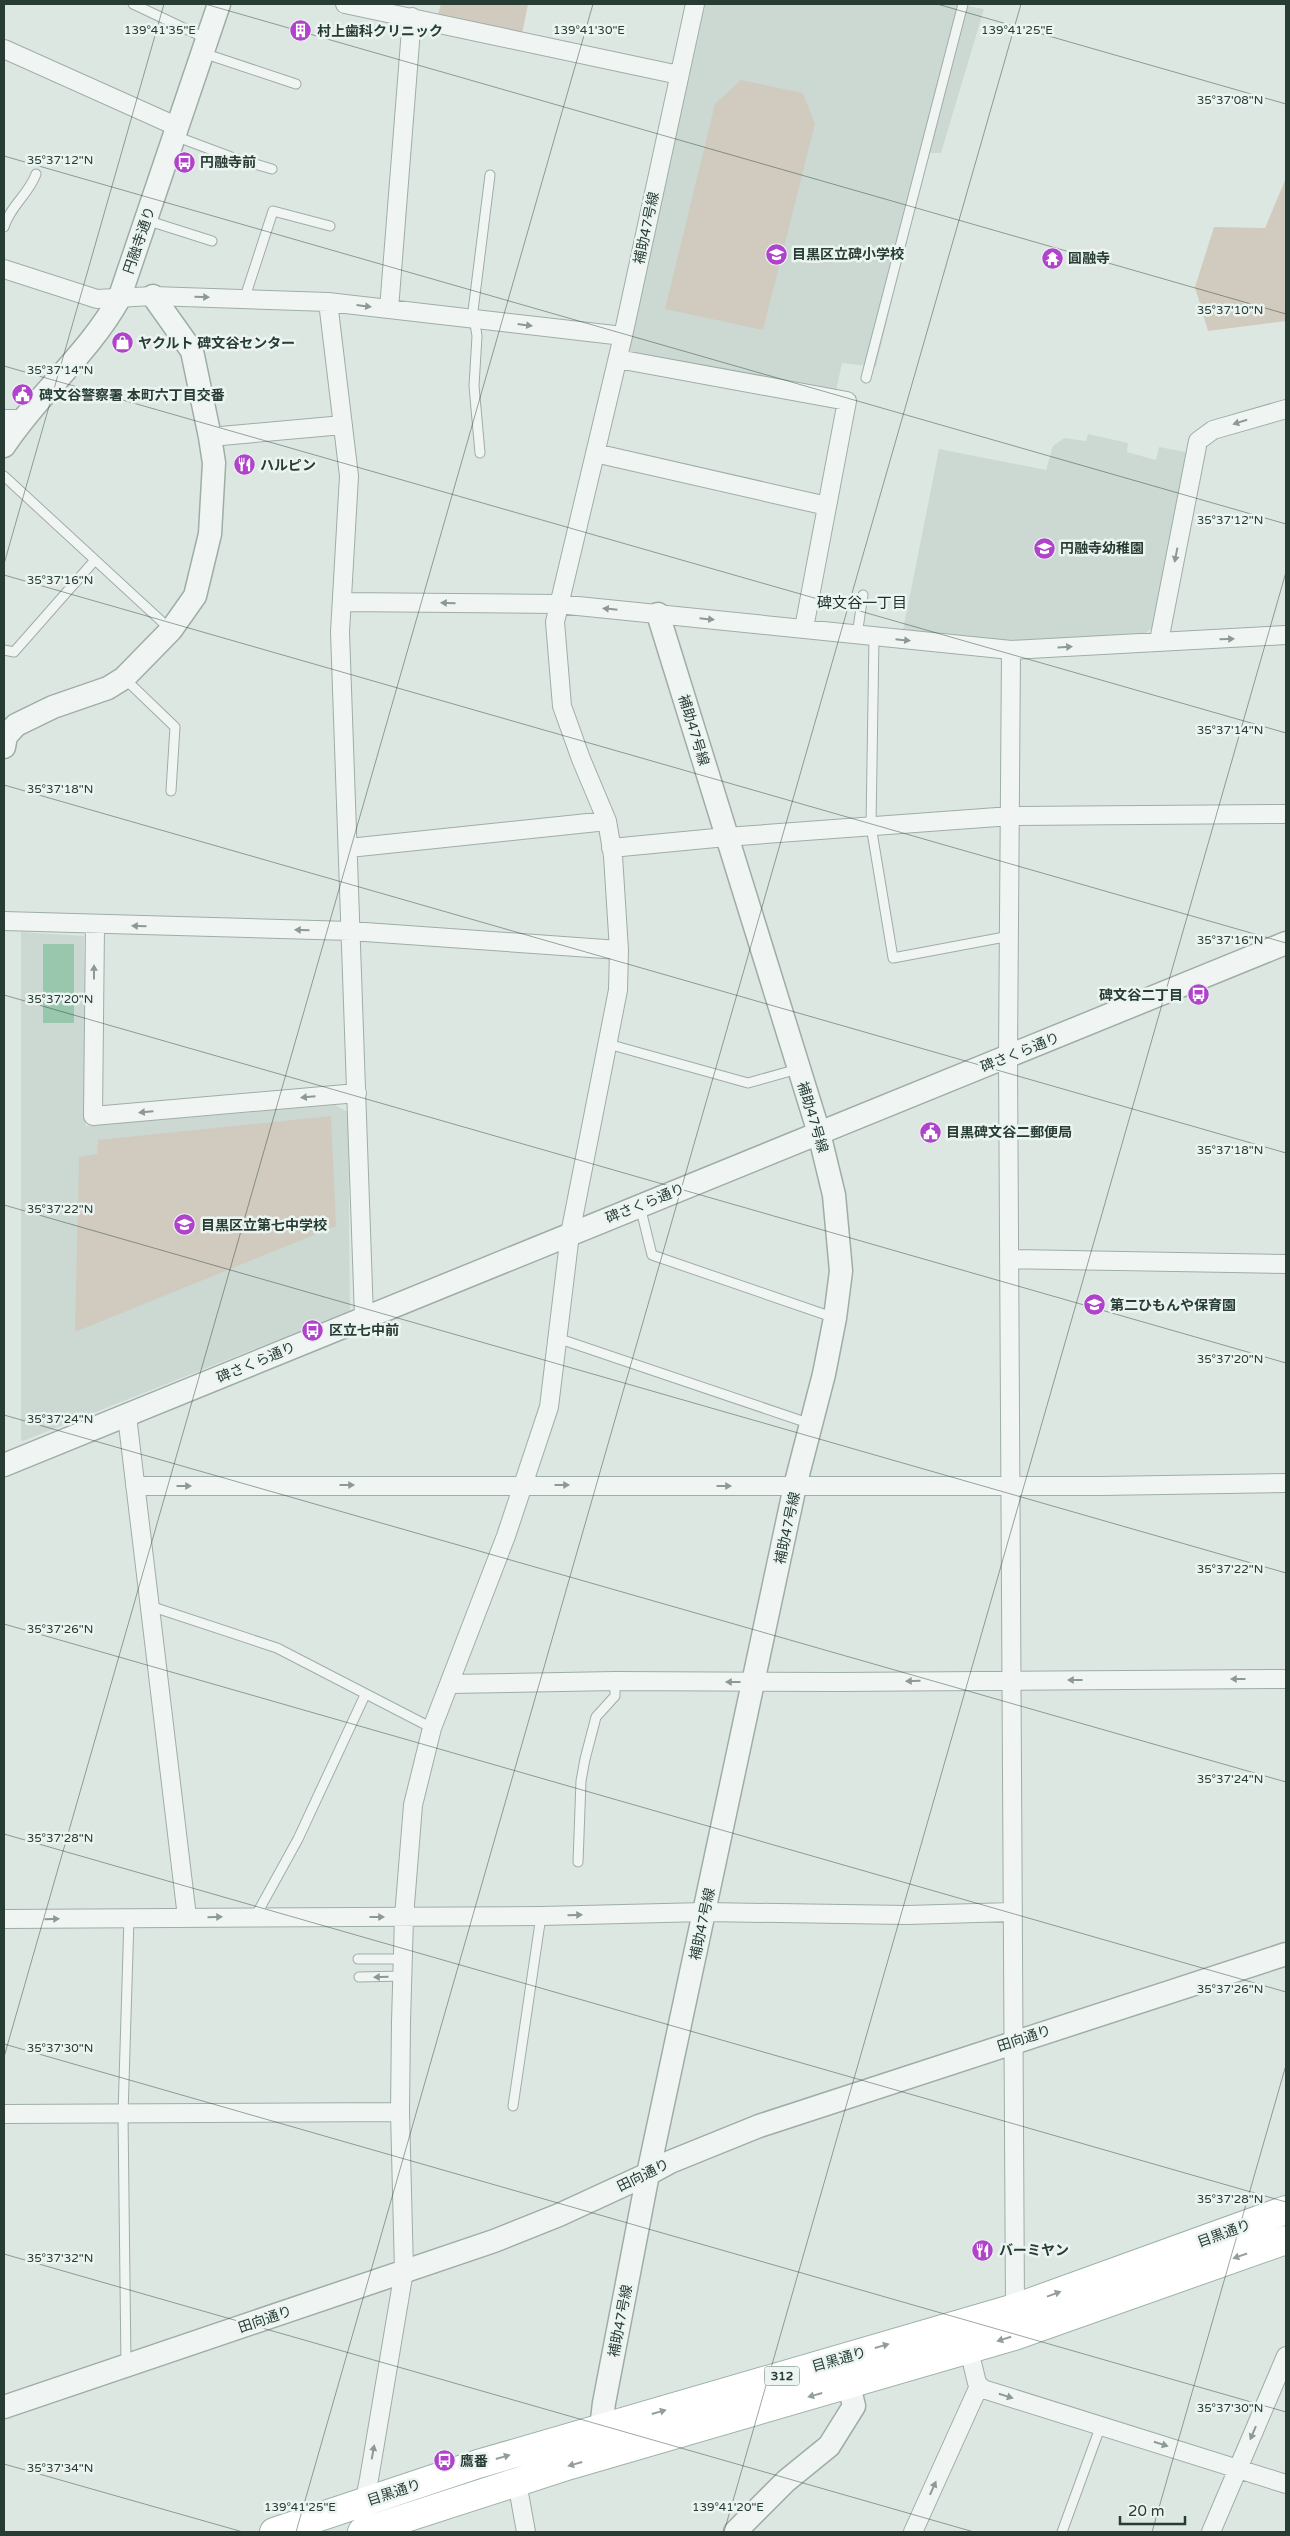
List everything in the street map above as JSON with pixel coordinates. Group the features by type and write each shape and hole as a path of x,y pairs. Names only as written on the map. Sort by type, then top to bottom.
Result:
{"main road":[{"name":"目黒通り","path":"274,2532 478,2464 1015,2308 1286,2210"},
{"name":"目黒通り","path":"362,2532 606,2455 1014,2336 1286,2240"}],"street":[{"name":"円融寺通り","path":"4,446 13,419 86,348 106,321 118,299 219,4"},
{"path":"345,4 405,12 679,75"},
{"name":"補助47号線","path":"370,2500 367,2489 404,2271 400,2112 404,1916 413,1805 432,1728 506,1536 549,1406 570,1234 618,990 619,950 607,821 581,759 562,706 555,622 618,359 695,4"},
{"path":"389,309 405,12"},
{"path":"4,49 176,132"},
{"path":"4,269 98,299 153,296 245,297 328,302 623,336"},
{"path":"4,747 6,736 16,725 53,707 108,688 124,678 171,630 196,596 210,534 214,463 192,351 153,296"},
{"path":"328,302 349,476 340,632 364,1317"},
{"path":"618,359 847,401 804,628"},
{"path":"1159,641 1198,441 1213,430 1286,408"},
{"path":"210,437 342,425"},
{"path":"595,452 827,506"},
{"path":"342,602 558,604 1011,650 1286,635"},
{"name":"補助47号線","path":"606,2455 601,2428 648,2174 755,1682 795,1486 836,1318 842,1271 834,1195 819,1133 658,614"},
{"path":"1011,650 1008,1056 1012,2042 1015,2308"},
{"path":"611,848 726,837 1011,816 1286,814"},
{"path":"349,848 607,821"},
{"path":"4,921 351,931 619,950"},
{"path":"95,925 93,1116 356,1093"},
{"name":"碑さくら通り","path":"4,1465 1286,943"},
{"path":"1009,1260 1286,1264"},
{"path":"127,1416 187,1917"},
{"path":"135,1486 522,1484 1011,1486 1286,1483"},
{"path":"448,1684 614,1681 1286,1679"},
{"path":"4,1919 541,1916 705,1912 907,1915 1012,1912"},
{"name":"田向通り","path":"4,2407 503,2238 648,2174 670,2162 758,2126 1286,1954"},
{"path":"4,2114 123,2115 400,2112"},
{"path":"913,2532 979,2386 969,2350"},
{"path":"1211,2532 1286,2356"},
{"path":"735,2532 786,2481 829,2446 854,2406 849,2385"},
{"path":"979,2386 1286,2484"},
{"path":"517,2482 526,2532"}],"lane":[{"path":"133,4 206,46 296,84"},
{"path":"866,378 963,4"},
{"path":"176,132 231,157 272,168"},
{"path":"4,227 7,216 33,183 36,174"},
{"path":"480,453 474,386 478,336 473,311 490,175"},
{"path":"245,297 273,212 330,226"},
{"path":"146,220 212,241"},
{"path":"4,476 171,630"},
{"path":"4,650 14,652 95,560"},
{"path":"863,595 871,826 893,958 1010,936"},
{"path":"124,678 175,727 171,791"},
{"path":"608,1044 748,1083 799,1069"},
{"path":"640,1205 652,1255 836,1318"},
{"path":"557,1338 811,1424"},
{"path":"150,1606 277,1648 432,1728"},
{"path":"578,1862 581,1781 585,1759 596,1717 615,1696 614,1681"},
{"path":"254,1917 298,1839 365,1694"},
{"path":"513,2106 541,1916"},
{"path":"126,2366 123,2115 129,1918"},
{"path":"358,1959 403,1968"},
{"path":"359,1977 403,1968"},
{"path":"1062,2532 1100,2425"}],"shaded area":[{"path":"441,4 528,4 522,34 438,14"},
{"name":"目黒区立碑小学校","path":"705,4 957,4 984,9 941,153 927,153 876,367 842,363 836,391 627,355"},
{"path":"741,80 803,93 815,124 763,330 665,309 715,104"},
{"path":"1286,178 1286,321 1208,331 1195,287 1214,227 1265,228"},
{"name":"円融寺幼稚園","path":"1088,434 1128,443 1127,452 1156,460 1159,447 1186,452 1154,626 1146,633 1010,641 903,630 939,449 1046,470 1053,446 1064,438 1086,441"},
{"name":"目黒区立第七中学校","path":"21,932 84,936 86,1126 335,1105 348,1112 350,1311 23,1441 21,1439"},
{"path":"43,944 74,944 74,1023 43,1023"},
{"path":"331,1116 336,1226 75,1332 79,1157 97,1154 98,1140"}],"place":[{"name":"村上歯科クリニック","path":"301,31"},
{"name":"円融寺前","path":"184,162"},
{"name":"目黒区立碑小学校","path":"776,254"},
{"name":"圓融寺","path":"1052,258"},
{"name":"ヤクルト 碑文谷センター","path":"122,343"},
{"name":"碑文谷警察署 本町六丁目交番","path":"23,395"},
{"name":"ハルピン","path":"244,465"},
{"name":"円融寺幼稚園","path":"1044,548"},
{"name":"碑文谷二丁目","path":"1199,995"},
{"name":"目黒碑文谷二郵便局","path":"930,1132"},
{"name":"目黒区立第七中学校","path":"185,1225"},
{"name":"第二ひもんや保育園","path":"1094,1305"},
{"name":"区立七中前","path":"313,1330"},
{"name":"バーミヤン","path":"983,2250"},
{"name":"鷹番","path":"444,2461"}],"district":[{"name":"碑文谷一丁目","path":"862,603"}]}
